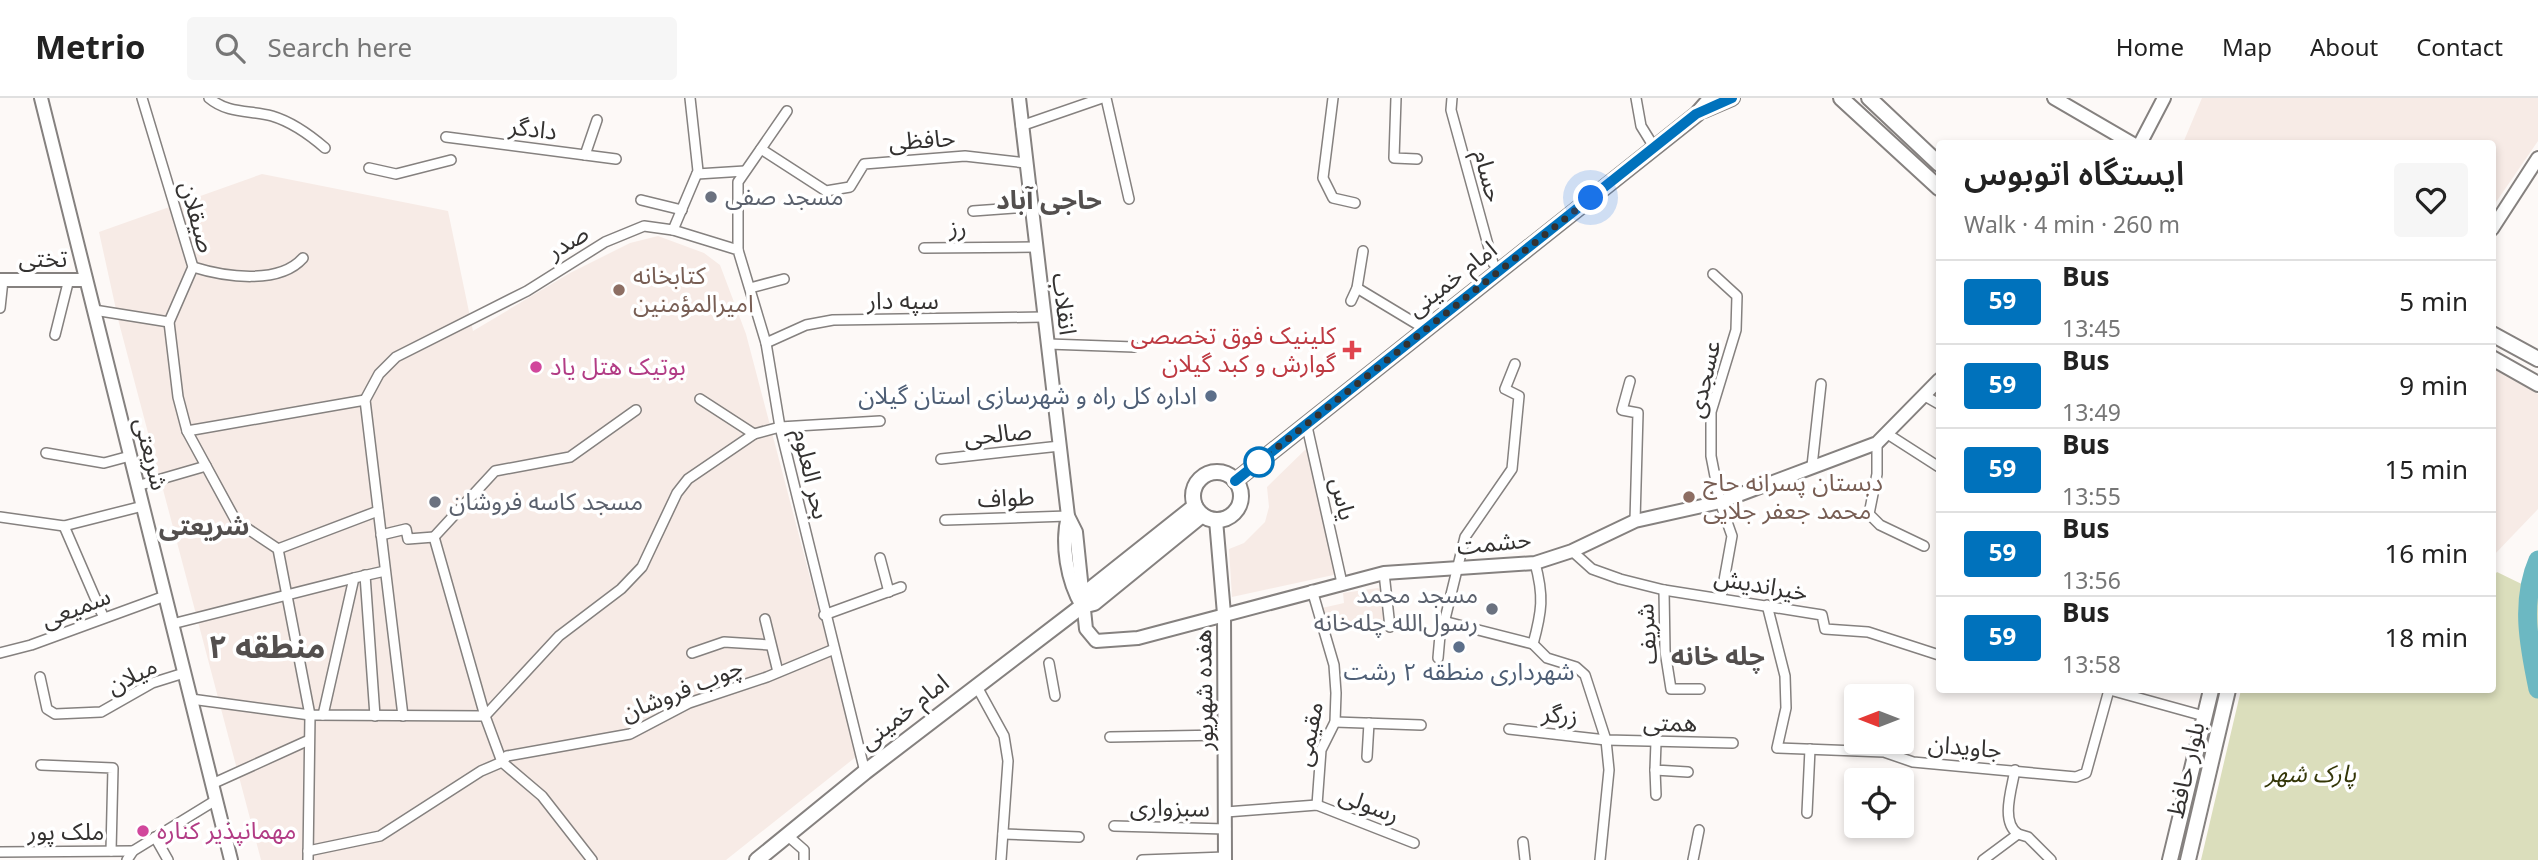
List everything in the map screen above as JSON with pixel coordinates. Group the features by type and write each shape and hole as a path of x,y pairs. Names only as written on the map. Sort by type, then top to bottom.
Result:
{"main road":[{"name":"شریعتی","path":"41,98 230,860"},
{"name":"انقلاب","path":"1020,98 1030,207 1068,516 1065,530 1071,588 1082,606"},
{"name":"امام خمینی","path":"1235,481 1425,329 1495,268 1654,147 1712,98"},
{"name":"امام خمینی","path":"1696,114 1732,98"},
{"path":"1842,98 1936,185"},
{"path":"1869,98 1936,161"},
{"path":"2055,98 2126,140"},
{"path":"2142,140 2164,98"},
{"path":"2496,224 2538,158"},
{"name":"تختی","path":"1,280 86,280"},
{"path":"2496,336 2538,359"},
{"path":"2496,360 2538,384"},
{"name":"حشمت","path":"1082,606 1086,629 1101,642 1138,638 1384,573 1535,563 1572,551 1635,521 1720,502 1877,443 1936,383"},
{"path":"1215,472 1235,481 1240,495 1239,503 1230,516 1204,514 1193,491 1201,478 1215,472"},
{"name":"امام خمینی","path":"758,860 865,772 1082,606 1088,591 1204,514"},
{"name":"هفده شهریور","path":"1204,514 1224,614 1225,859"},
{"path":"1222,597 1230,607 1246,608"},
{"name":"بلوار حافظ","path":"2170,860 2210,693"},
{"name":"بلوار حافظ","path":"2188,860 2227,693"}],"street":[{"name":"صیقلان","path":"142,98 193,267 169,322"},
{"path":"209,98 232,111 272,116 308,134 325,148"},
{"path":"690,98 697,174 673,230 738,250 738,182 787,111"},
{"path":"1021,126 1104,98 1129,200"},
{"path":"1333,98 1323,178 1326,190 1333,198 1355,203"},
{"path":"1396,98 1394,158 1417,159"},
{"name":"حسام","path":"1452,98 1451,110 1470,190 1495,268"},
{"path":"1636,98 1641,126 1654,147"},
{"path":"585,155 597,120"},
{"name":"دادگر","path":"446,137 616,159"},
{"name":"حافظی","path":"761,149 826,191 850,187 864,164 965,156 1026,163"},
{"path":"369,168 396,174 451,160"},
{"path":"697,174 745,171"},
{"path":"641,200 682,210"},
{"path":"973,211 1030,207"},
{"name":"صدر","path":"365,400 379,374 396,357 527,290 604,242 644,226 673,230"},
{"name":"رز","path":"924,247 1035,247"},
{"name":"بحر العلوم","path":"738,250 766,343 780,427 832,650 865,772"},
{"path":"1351,301 1357,288 1363,251"},
{"path":"193,267 214,274 281,273 295,267 303,258"},
{"name":"عسجدی","path":"1713,274 1737,296 1736,330 1711,412 1711,456 1720,502 1732,536 1721,597"},
{"path":"55,335 69,279"},
{"path":"750,288 784,279"},
{"path":"0,308 1,280"},
{"path":"1357,288 1425,329"},
{"path":"94,310 169,322 178,397 187,431 236,521 278,549 310,715 308,855"},
{"name":"سپه دار","path":"766,343 806,325 833,320 1044,317"},
{"path":"1048,344 1133,347"},
{"path":"1438,658 1440,635 1447,622 1445,619 1465,537 1512,469 1519,396 1504,389 1515,364"},
{"path":"1630,381 1622,410 1638,413 1635,521"},
{"path":"1812,466 1821,384"},
{"path":"1925,396 1936,402"},
{"path":"700,399 754,434"},
{"path":"187,431 365,400 402,716"},
{"path":"381,536 406,529 408,539 434,537 495,471 570,457 636,410"},
{"path":"191,699 310,715 485,716 559,636 621,589 642,567 677,494 688,479 754,434 780,427 880,421"},
{"name":"یاس","path":"1306,422 1342,583"},
{"path":"1886,433 1936,465"},
{"path":"1877,443 1877,474 1869,514 1880,525 1924,546"},
{"name":"صالحی","path":"941,459 1060,446"},
{"path":"46,453 104,463 130,456"},
{"path":"137,486 206,466"},
{"path":"0,517 64,526 143,506"},
{"path":"278,549 378,511"},
{"name":"طواف","path":"945,520 1068,516"},
{"path":"64,526 103,616"},
{"path":"434,537 485,716 502,762 542,796 592,860"},
{"name":"خیراندیش","path":"1572,551 1592,569 1664,590 1822,615 1825,629 1868,632 1936,654"},
{"path":"880,558 889,592"},
{"path":"1533,644 1542,609 1542,589 1535,563"},
{"path":"172,624 385,571"},
{"path":"1384,573 1390,627"},
{"path":"365,575 375,716"},
{"path":"323,715 354,578"},
{"path":"824,615 901,587"},
{"name":"مقیمی","path":"1312,590 1334,666 1335,722 1321,750 1317,805"},
{"name":"شریف","path":"1664,590 1665,650 1671,689 1700,689"},
{"name":"سمیعی","path":"0,653 31,645 103,616 165,596"},
{"name":"جاویدان","path":"1767,605 1785,676 1786,708 1776,746 1810,750 1884,751 1913,762 2076,777 2086,773 2108,693"},
{"path":"765,619 778,672"},
{"path":"1447,622 1533,644 1547,658 1576,667 1585,675 1606,740 1609,770 1600,860"},
{"path":"692,653 724,642 770,645"},
{"name":"چوب فروشان","path":"308,855 380,836 481,771 502,762 507,756 523,751 630,734 689,703 832,650"},
{"path":"1049,663 1055,696"},
{"name":"میلان","path":"40,677 47,709 55,714 101,712 152,683 184,673"},
{"path":"976,685 1004,736 1009,761 1001,860"},
{"name":"جاویدان","path":"2120,693 2204,716"},
{"path":"2153,702 2155,693"},
{"path":"1335,722 1421,725"},
{"path":"1367,757 1370,723"},
{"name":"زرگر","path":"1510,729 1606,740"},
{"path":"1111,737 1225,735"},
{"path":"212,784 309,740"},
{"name":"همتی","path":"1606,740 1733,743"},
{"path":"1656,742 1656,795"},
{"path":"1807,813 1810,750"},
{"path":"41,765 113,768 111,852"},
{"path":"1655,770 1688,772"},
{"path":"2015,770 2008,817 2012,830 2028,837 2051,860"},
{"path":"130,856 216,800"},
{"name":"رسولی","path":"1226,812 1317,805 1413,843"},
{"name":"سبزواری","path":"1114,826 1226,829"},
{"path":"1693,860 1699,830"},
{"path":"1003,834 1079,837"},
{"path":"1983,860 2018,834"},
{"path":"788,836 804,850 804,860"},
{"path":"155,838 168,860"},
{"path":"1523,842 1525,860"},
{"name":"ملک پور","path":"0,852 111,852 130,856"},
{"path":"1142,860 1225,859"}],"shaded area":[{"path":"2202,98 2538,98 2538,141 2496,202 2496,140 2184,140"},
{"path":"262,174 448,211 473,331 570,273 630,243 658,236 704,253 720,265 746,334 857,756 726,860 261,860 119,323 99,232"},
{"path":"2496,369 2538,394 2538,509 2496,553"},
{"path":"1309,446 1338,574 1232,597 1229,549 1244,543 1265,522 1269,507 1267,487"},
{"path":"1378,588 1383,592 1388,624 1385,629 1334,628 1322,608 1344,603 1343,593"}],"green space":[{"name":"پارک شهر","path":"2496,573 2538,592 2538,860 2201,860 2240,693 2496,693"}],"waterway":[{"path":"2538,560 2532,576 2528,607 2529,640 2538,689"}],"bus line":[{"name":"59","path":"1235,481 1696,114 1732,98"}],"place":[{"name":"مسجد صفی","path":"711,197"},
{"name":"کتابخانه امیرالمؤمنین","path":"619,290"},
{"name":"کلینیک فوق تخصصی گوارش و کبد گیلان","path":"1352,350"},
{"name":"بوتیک هتل یاد","path":"536,367"},
{"name":"اداره کل راه و شهرسازی استان گیلان","path":"1211,396"},
{"name":"دبستان پسرانه حاج محمد جعفر جلایی","path":"1689,497"},
{"name":"مسجد کاسه فروشان","path":"435,502"},
{"name":"مسجد محمد رسول‌‌الله چله‌خانه","path":"1492,609"},
{"name":"شهرداری منطقه ۲ رشت","path":"1459,647"},
{"name":"مهمانپذیر کناره","path":"143,831"}],"district":[{"name":"حاجی آباد","path":"1049,200"},
{"name":"شریعتی","path":"204,526"},
{"name":"منطقه ۲","path":"267,647"},
{"name":"چله خانه","path":"1718,656"}],"route":[{"path":"1259,462 1591,198"}]}
